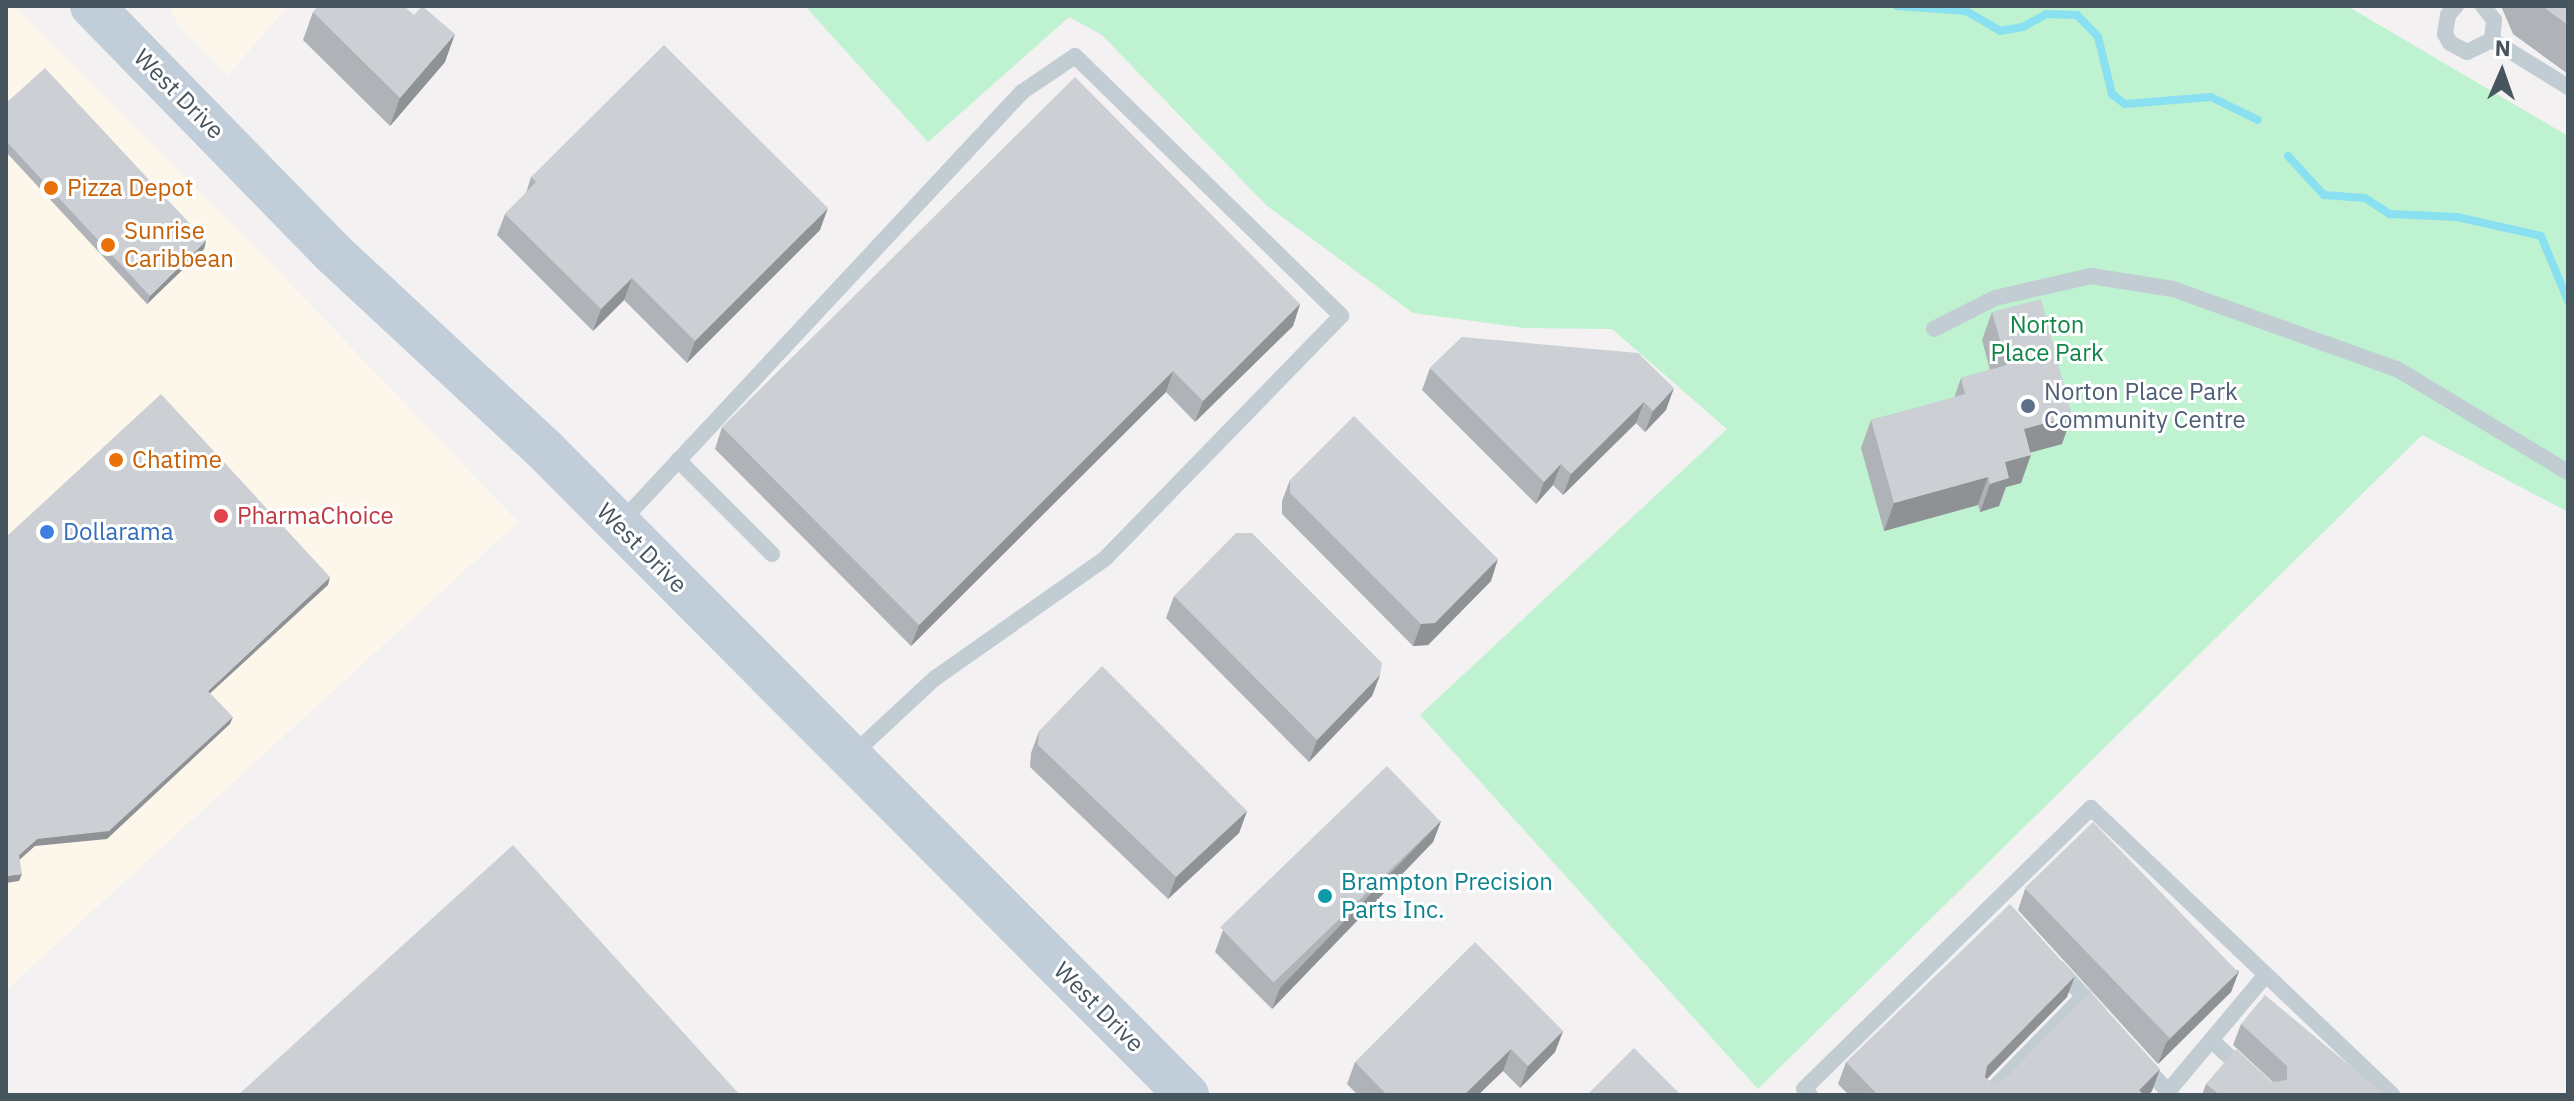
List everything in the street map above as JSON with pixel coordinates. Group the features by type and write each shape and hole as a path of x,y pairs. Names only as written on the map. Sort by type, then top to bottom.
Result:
{"street":[{"name":"West Drive","path":"92,6 333,253 619,525 1187,1095"}],"lane":[{"path":"2456,6 2445,24 2450,43 2467,52 2492,40"},
{"path":"2483,6 2494,20 2492,40"},
{"path":"2492,40 2568,87"},
{"path":"619,525 1022,92 1075,56 1341,316 1106,558 935,678 850,757"},
{"path":"1934,329 1995,298 2091,276 2173,289 2397,369 2568,472"},
{"path":"678,460 772,554"},
{"path":"1810,1095 1804,1089 2002,909 2091,808 2392,1095"},
{"path":"2040,949 2168,1094 2265,976"},
{"path":"1987,1095 2084,996"},
{"path":"2211,1040 2271,1095"}],"shaded area":[{"path":"6,6 14,6 262,254 518,522 6,990"},
{"path":"169,6 288,6 228,75 178,25"}],"green space":[{"name":"Norton Place Park","path":"805,6 2347,6 2568,136 2568,512 2422,435 1758,1089 1420,715 1727,429 1612,329 1525,328 1413,313 1266,205 1102,35 1069,17 928,142"}],"building":[{"path":"318,6 404,6 414,15 422,6 455,34 400,98 313,12"},
{"path":"2542,6 2568,6 2568,25"},
{"path":"664,45 828,208 695,341 632,278 601,309 505,214 536,182 531,177"},
{"path":"45,68 206,241 150,296 6,141 6,103"},
{"path":"1075,77 1300,304 1203,401 1173,371 919,625 722,427"},
{"path":"2041,299 2072,416 2024,429 2031,455 2005,462 2009,478 1990,484 1988,477 1894,503 1871,420 1965,394 1961,378 2007,365 1992,312"},
{"path":"1462,337 1638,353 1674,388 1653,411 1644,402 1571,474 1561,464 1544,482 1430,368"},
{"path":"161,394 330,577 208,691 233,717 109,831 37,839 19,855 22,874 6,876 6,537"},
{"path":"1354,416 1498,559 1435,623 1421,624 1290,493 1290,480"},
{"path":"1236,533 1252,533 1382,663 1380,675 1317,740 1174,596"},
{"path":"1102,666 1247,811 1176,877 1038,745 1039,731"},
{"name":"Brampton Precision Parts Inc.","path":"1387,766 1440,821 1274,983 1220,927"},
{"path":"2093,822 2238,972 2170,1038 2025,888"},
{"path":"513,845 740,1095 238,1095"},
{"path":"2010,904 2075,976 1987,1066 1985,1077 1993,1084 2003,1081 2090,992 2160,1069 2139,1090 2144,1095 1878,1095 1846,1062"},
{"path":"1475,942 1563,1031 1528,1066 1511,1049 1464,1095 1387,1095 1355,1062"},
{"path":"2265,995 2385,1095 2220,1095 2206,1084 2236,1049 2272,1082 2287,1080 2287,1066 2241,1024"},
{"path":"1634,1048 1681,1095 1587,1095"}],"waterway":[{"path":"1897,6 1966,11 2000,31 2023,27 2046,14 2077,15 2098,37 2112,94 2125,104 2211,97 2258,120"},
{"path":"2288,156 2324,195 2365,198 2390,214 2457,217 2541,236 2568,301"}],"place":[{"name":"Pizza Depot","path":"51,188"},
{"name":"Sunrise Caribbean","path":"108,245"},
{"name":"Norton Place Park Community Centre","path":"2028,406"},
{"name":"Chatime","path":"116,460"},
{"name":"PharmaChoice","path":"221,516"},
{"name":"Dollarama","path":"47,532"},
{"name":"Brampton Precision Parts Inc.","path":"1325,896"}]}
